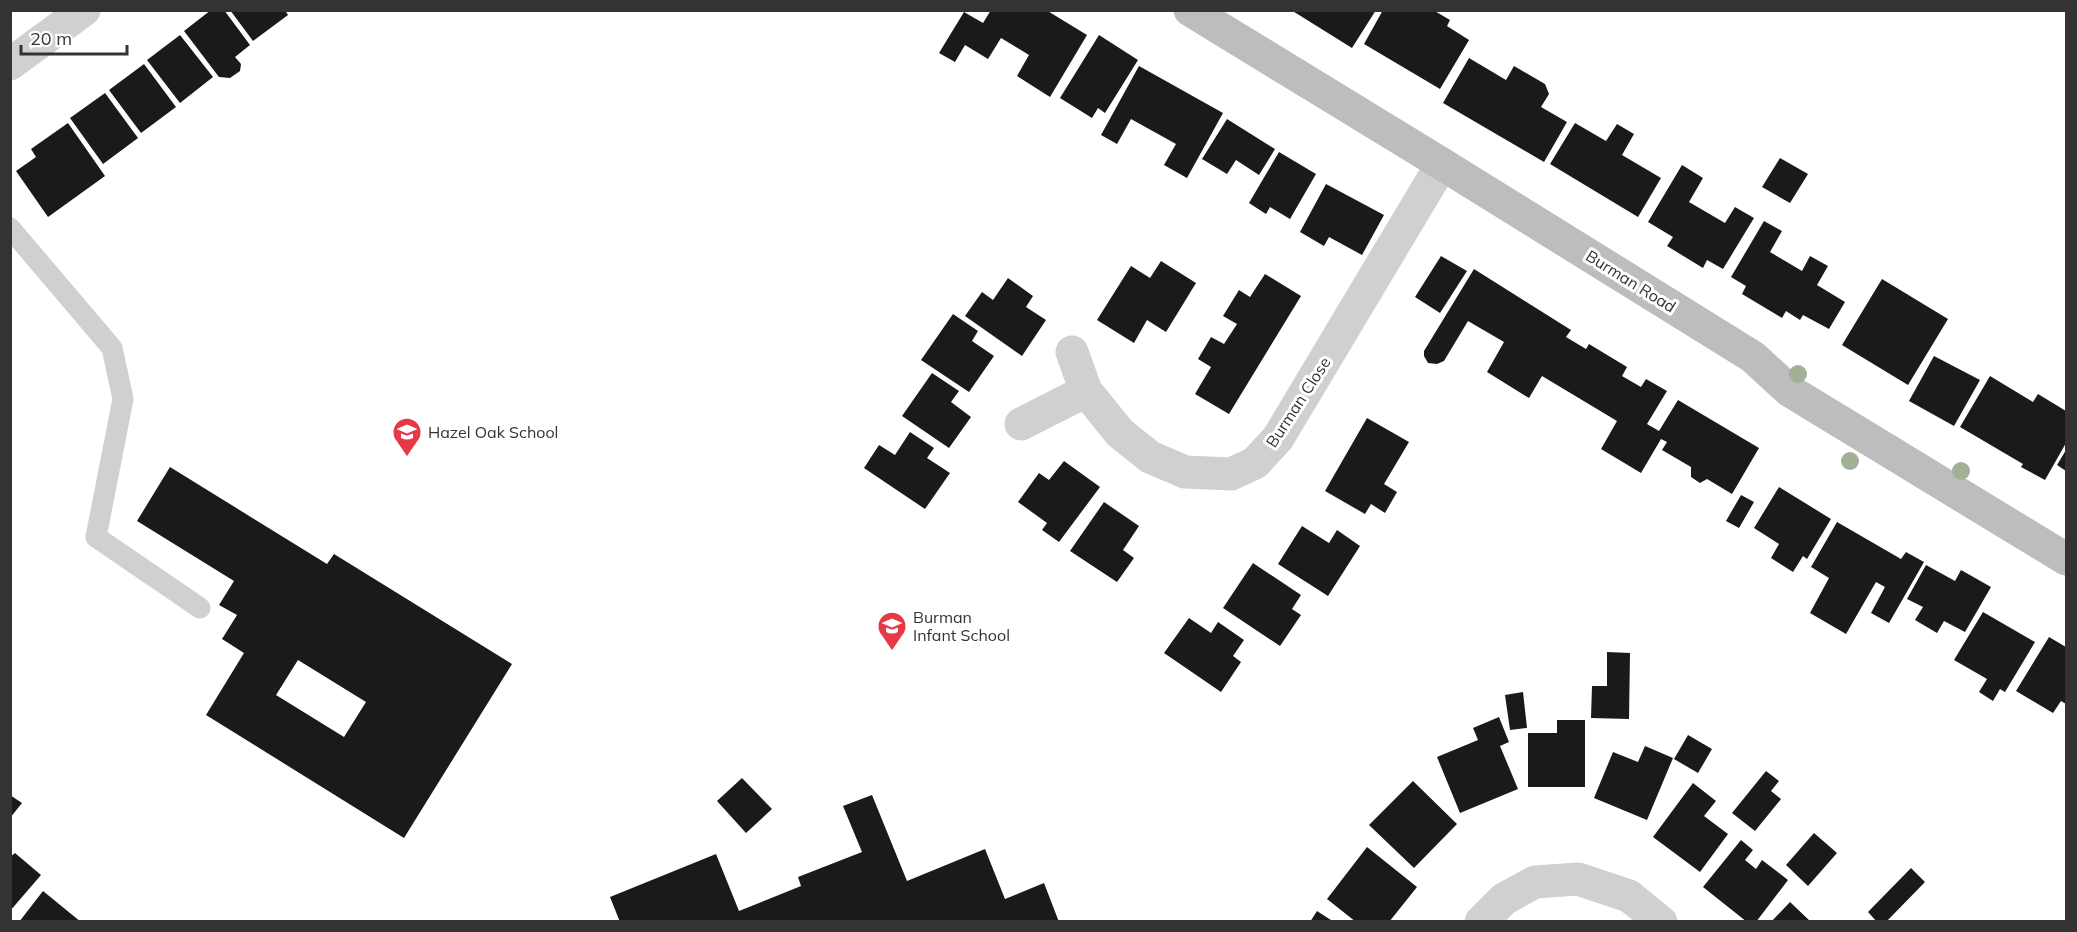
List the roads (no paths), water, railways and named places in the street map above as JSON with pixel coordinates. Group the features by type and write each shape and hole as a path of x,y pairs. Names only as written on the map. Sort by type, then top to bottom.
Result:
{"street":[{"path":"10,64 84,10"},
{"name":"Burman Road","path":"1190,10 1753,357 1790,391 2067,559"},
{"name":"Burman Close","path":"1072,352 1086,391 1119,433 1150,457 1185,472 1231,474 1255,463 1278,438 1442,164"},
{"path":"1021,424 1086,391"},
{"path":"1481,921 1504,899 1535,882 1578,879 1629,896 1661,921"}],"lane":[{"path":"10,228 112,348 123,399 96,537 200,608"}],"place":[{"name":"Hazel Oak School","path":"407,458"},
{"name":"Burman Infant School","path":"892,652"}]}
